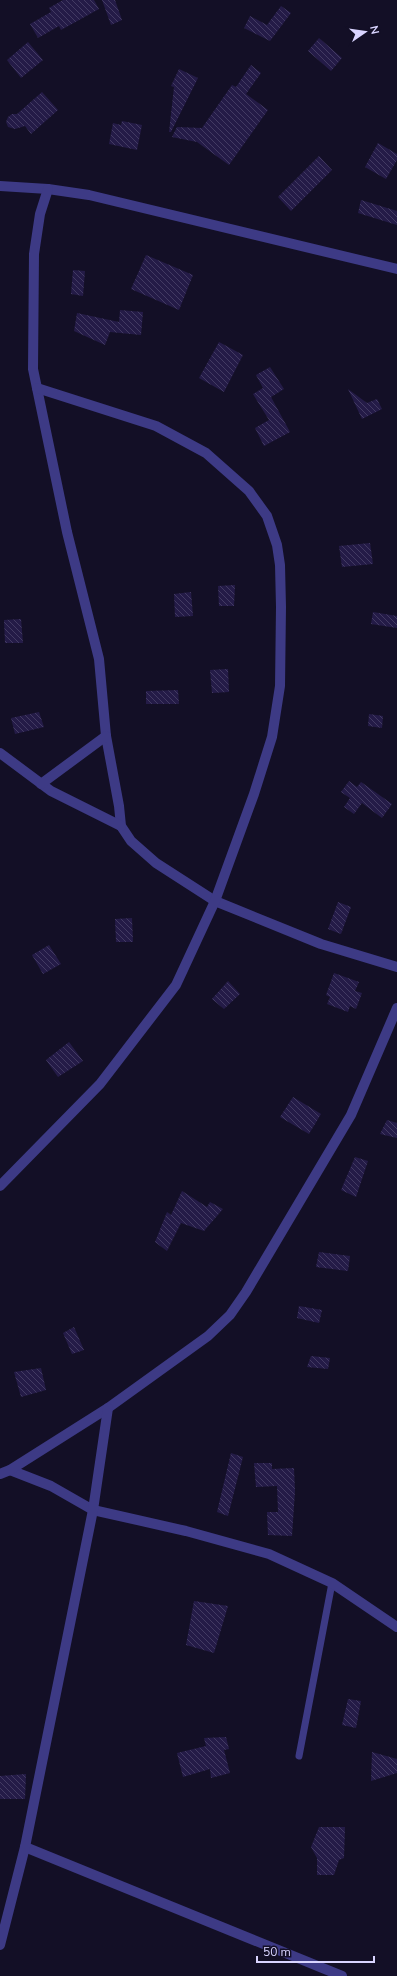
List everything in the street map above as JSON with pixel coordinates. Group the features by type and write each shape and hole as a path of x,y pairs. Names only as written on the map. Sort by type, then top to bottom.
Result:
{"street":[{"path":"0,186 48,189 89,195 397,269"},
{"path":"48,189 40,214 34,254 32,354 37,388 51,445 67,532 100,660 106,736 119,806 121,826 131,841 156,863 215,902 321,944 397,967"},
{"path":"0,1186 100,1084 176,985 215,902 254,794 272,737 280,686 281,600 280,565 277,545 267,516 249,492 206,453 156,426 37,388"},
{"path":"41,784 106,736"},
{"path":"0,753 41,784 121,826"},
{"path":"0,1474 10,1470 108,1408 208,1336 230,1315 246,1292 351,1114 397,1008"},
{"path":"0,1944 25,1847 93,1510 108,1408"},
{"path":"10,1470 51,1486 93,1510 186,1531 269,1554 332,1583 397,1627"},
{"path":"25,1847 342,1976"}],"lane":[{"path":"299,1756 332,1583"}],"building":[{"path":"63,0 94,0 99,9 61,30 59,26 38,38 30,24 51,12 49,8"},
{"path":"102,0 115,0 122,20 111,25"},
{"path":"281,6 291,13 270,41 244,28 250,16 267,25"},
{"path":"319,38 342,58 331,71 308,51"},
{"path":"28,42 43,60 21,78 7,60"},
{"path":"251,65 261,73 246,94 268,110 229,165 197,142 172,137 177,127 202,128 232,85 236,87"},
{"path":"179,69 198,78 171,132 169,132 174,87 171,86"},
{"path":"42,92 58,110 31,134 25,126 15,129 8,127 6,122 8,117 12,114 17,114"},
{"path":"122,121 142,125 137,150 109,144 113,123 121,125"},
{"path":"378,143 397,154 397,160 386,179 365,167"},
{"path":"319,156 332,170 291,211 278,197"},
{"path":"361,200 397,211 397,225 358,213"},
{"path":"146,255 193,275 179,310 131,289"},
{"path":"73,270 85,271 83,296 71,294"},
{"path":"120,310 143,312 141,335 110,332 105,345 74,331 77,313 119,322"},
{"path":"219,342 243,355 224,392 199,378"},
{"path":"270,367 284,389 271,397 290,432 264,446 255,428 269,420 253,394 263,388 256,375"},
{"path":"348,389 367,403 377,399 382,409 362,419"},
{"path":"370,543 373,564 342,567 339,546"},
{"path":"235,585 234,606 219,606 218,586"},
{"path":"191,592 193,616 175,617 174,594"},
{"path":"373,612 397,616 397,628 371,624"},
{"path":"21,619 23,643 5,643 4,620"},
{"path":"228,669 229,692 212,693 210,670"},
{"path":"178,690 179,704 146,704 146,691"},
{"path":"39,712 44,727 15,734 11,718"},
{"path":"369,714 383,716 382,728 368,726"},
{"path":"349,781 357,787 361,782 392,804 382,818 362,803 354,814 344,807 350,798 341,792"},
{"path":"338,902 351,907 341,934 328,929"},
{"path":"132,918 133,942 116,942 115,919"},
{"path":"49,945 61,964 43,974 32,955"},
{"path":"334,973 359,982 355,991 362,993 356,1009 350,1006 348,1012 327,1004 330,997 326,995"},
{"path":"228,981 240,994 224,1009 212,999"},
{"path":"69,1042 83,1061 58,1077 46,1060"},
{"path":"293,1097 321,1114 309,1134 280,1117"},
{"path":"387,1120 397,1123 397,1138 380,1134"},
{"path":"355,1157 368,1161 356,1197 341,1190"},
{"path":"182,1191 207,1207 210,1202 223,1209 204,1231 181,1223 167,1251 155,1242 167,1212 171,1215"},
{"path":"319,1252 350,1256 348,1271 316,1267"},
{"path":"299,1306 322,1310 319,1323 297,1318"},
{"path":"74,1327 84,1350 72,1354 63,1333"},
{"path":"311,1356 330,1358 328,1369 307,1367"},
{"path":"41,1368 46,1390 21,1397 14,1372"},
{"path":"231,1453 243,1457 228,1516 217,1512"},
{"path":"254,1463 272,1463 272,1469 294,1468 295,1491 292,1536 268,1535 267,1512 278,1512 277,1486 256,1487"},
{"path":"194,1601 228,1606 214,1653 186,1645"},
{"path":"348,1699 361,1701 356,1728 342,1725"},
{"path":"226,1737 229,1749 224,1750 230,1773 211,1778 210,1769 183,1777 177,1753 206,1746 204,1738"},
{"path":"372,1752 397,1759 397,1773 371,1781"},
{"path":"26,1774 25,1799 0,1799 0,1776"},
{"path":"319,1827 345,1827 344,1858 339,1860 334,1875 317,1875 317,1858 311,1847"}]}
